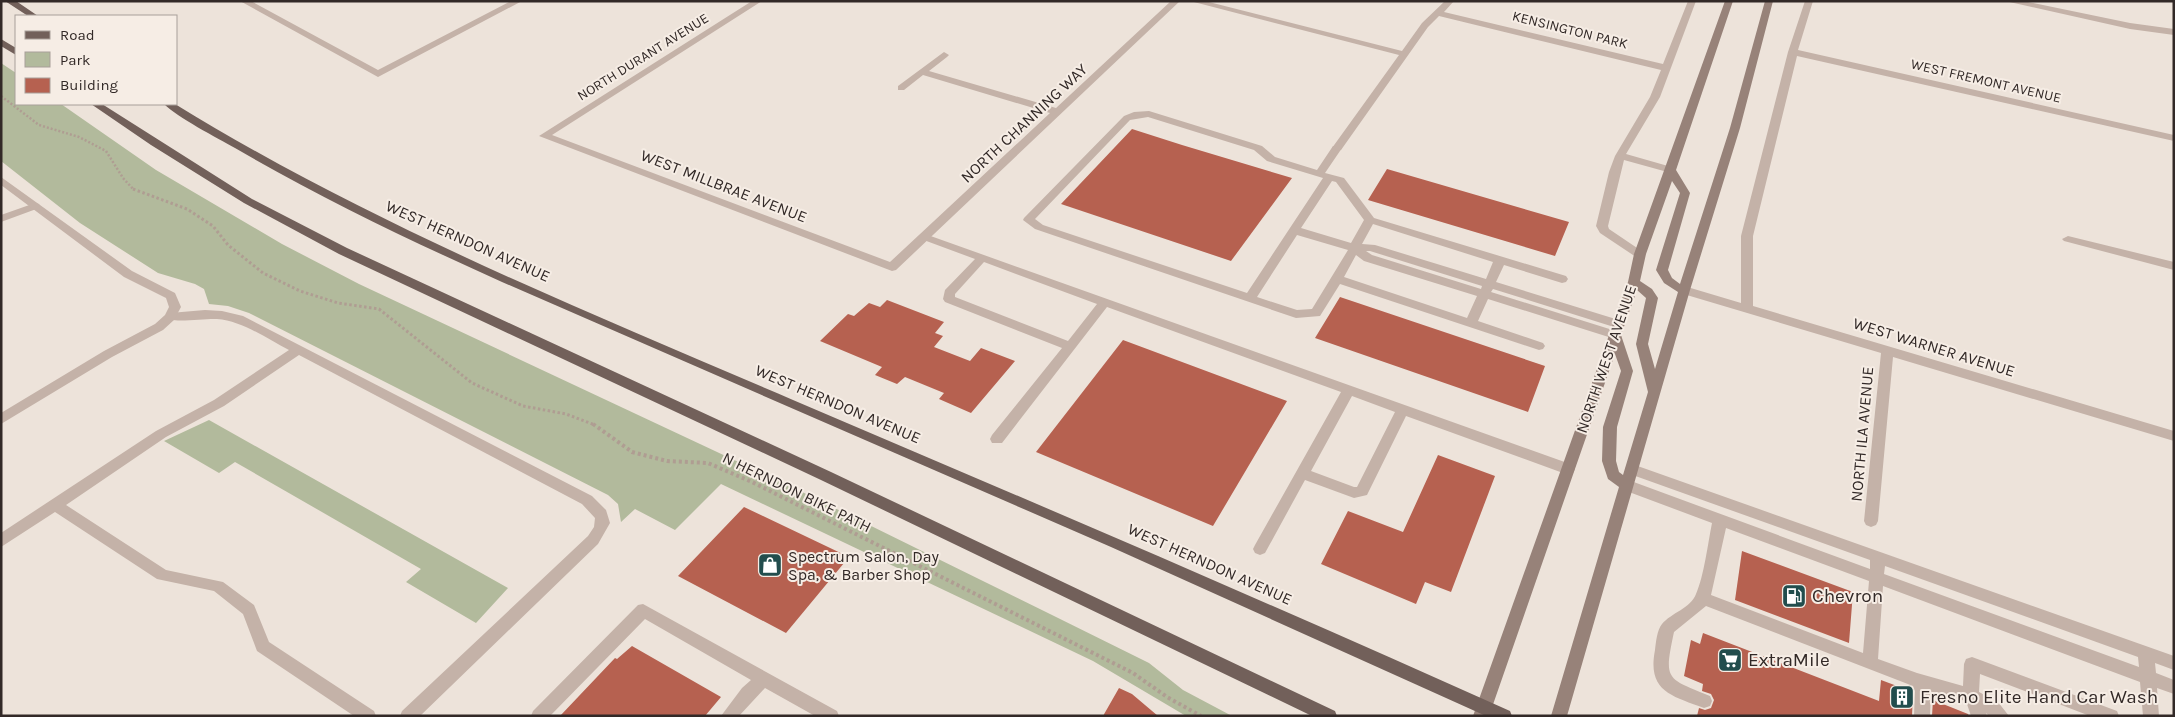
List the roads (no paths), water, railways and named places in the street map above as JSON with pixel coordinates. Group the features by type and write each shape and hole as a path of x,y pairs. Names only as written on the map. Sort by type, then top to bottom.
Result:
{"main road":[{"path":"9,1 32,15"},
{"name":"NORTH WEST AVENUE","path":"1483,711 1634,282 1640,254 1729,1"},
{"path":"1559,716 1684,290 1735,128 1769,1"},
{"path":"1,42 15,51"},
{"path":"98,105 248,201 343,250 1329,716"},
{"name":"WEST HERNDON AVENUE","path":"171,105 231,143 321,193 442,252 765,394 1064,519 1483,711 1504,716"},
{"path":"1671,170 1685,193 1662,270 1664,278 1672,285 1684,290"},
{"path":"1634,282 1648,292 1652,298 1653,304 1642,344 1654,392"},
{"path":"1616,330 1627,372 1610,427 1609,461 1613,475 1626,485"}],"street":[{"path":"244,1 378,74 518,1"},
{"name":"NORTH DURANT AVENUE","path":"544,136 758,1"},
{"name":"NORTH CHANNING WAY","path":"892,267 1176,1"},
{"path":"1194,1 1404,54"},
{"path":"1250,298 1294,230 1337,148 1425,25 1450,1"},
{"path":"1640,254 1604,231 1602,226 1614,172 1620,156 1655,96 1692,1"},
{"path":"1747,309 1747,236 1792,52 1808,1"},
{"path":"2009,1 2130,26 2174,32"},
{"name":"KENSINGTON PARK","path":"1438,13 1666,68"},
{"name":"WEST FREMONT AVENUE","path":"1792,52 2174,138"},
{"path":"901,88 944,55"},
{"path":"922,72 1057,112"},
{"path":"1370,220 1316,313 1296,314 1039,227 1028,220 1127,118 1134,115 1148,114 1258,148 1271,159 1340,180 1370,220 1562,279"},
{"name":"WEST MILLBRAE AVENUE","path":"544,136 892,267"},
{"path":"1620,156 1671,170"},
{"path":"1,180 128,274 171,296 175,307 170,317 159,326 108,354 1,419"},
{"path":"1,220 35,206"},
{"path":"1294,230 1354,248 1368,258 1487,289 1616,330"},
{"path":"925,237 1568,469"},
{"path":"2068,239 2174,266"},
{"path":"982,258 949,293 949,299 1070,346"},
{"path":"1471,323 1500,260"},
{"path":"1337,279 1539,346"},
{"name":"WEST WARNER AVENUE","path":"1684,290 2174,436"},
{"path":"997,439 1105,302"},
{"path":"170,317 226,314 587,500 600,511 603,521 602,530 593,540 408,716"},
{"path":"1,541 161,434 219,403 298,350"},
{"name":"NORTH ILA AVENUE","path":"1871,521 1887,350"},
{"path":"1260,549 1349,389"},
{"path":"1302,473 1354,493 1362,491 1403,408"},
{"path":"1632,469 2174,663"},
{"path":"1626,485 2174,687"},
{"path":"55,505 162,576 218,586 249,610 262,646 368,716"},
{"path":"1704,701 1675,690 1664,682 1658,670 1667,629 1695,608 1703,598 1720,521"},
{"path":"1870,662 1878,558"},
{"path":"1703,598 1918,680 1971,694 1984,700 2001,716"},
{"path":"539,716 643,610 832,716"},
{"path":"2146,653 2151,716"},
{"path":"1979,716 1971,694 1972,664 2111,716"},
{"path":"729,716 748,693 764,679"},
{"path":"1918,680 1923,691 1922,716"}],"place":[{"name":"Spectrum Salon, Day Spa, & Barber Shop","path":"770,565"},
{"name":"Chevron","path":"1794,596"},
{"name":"ExtraMile","path":"1730,660"},
{"name":"Fresno Elite Hand Car Wash","path":"1902,697"}]}
